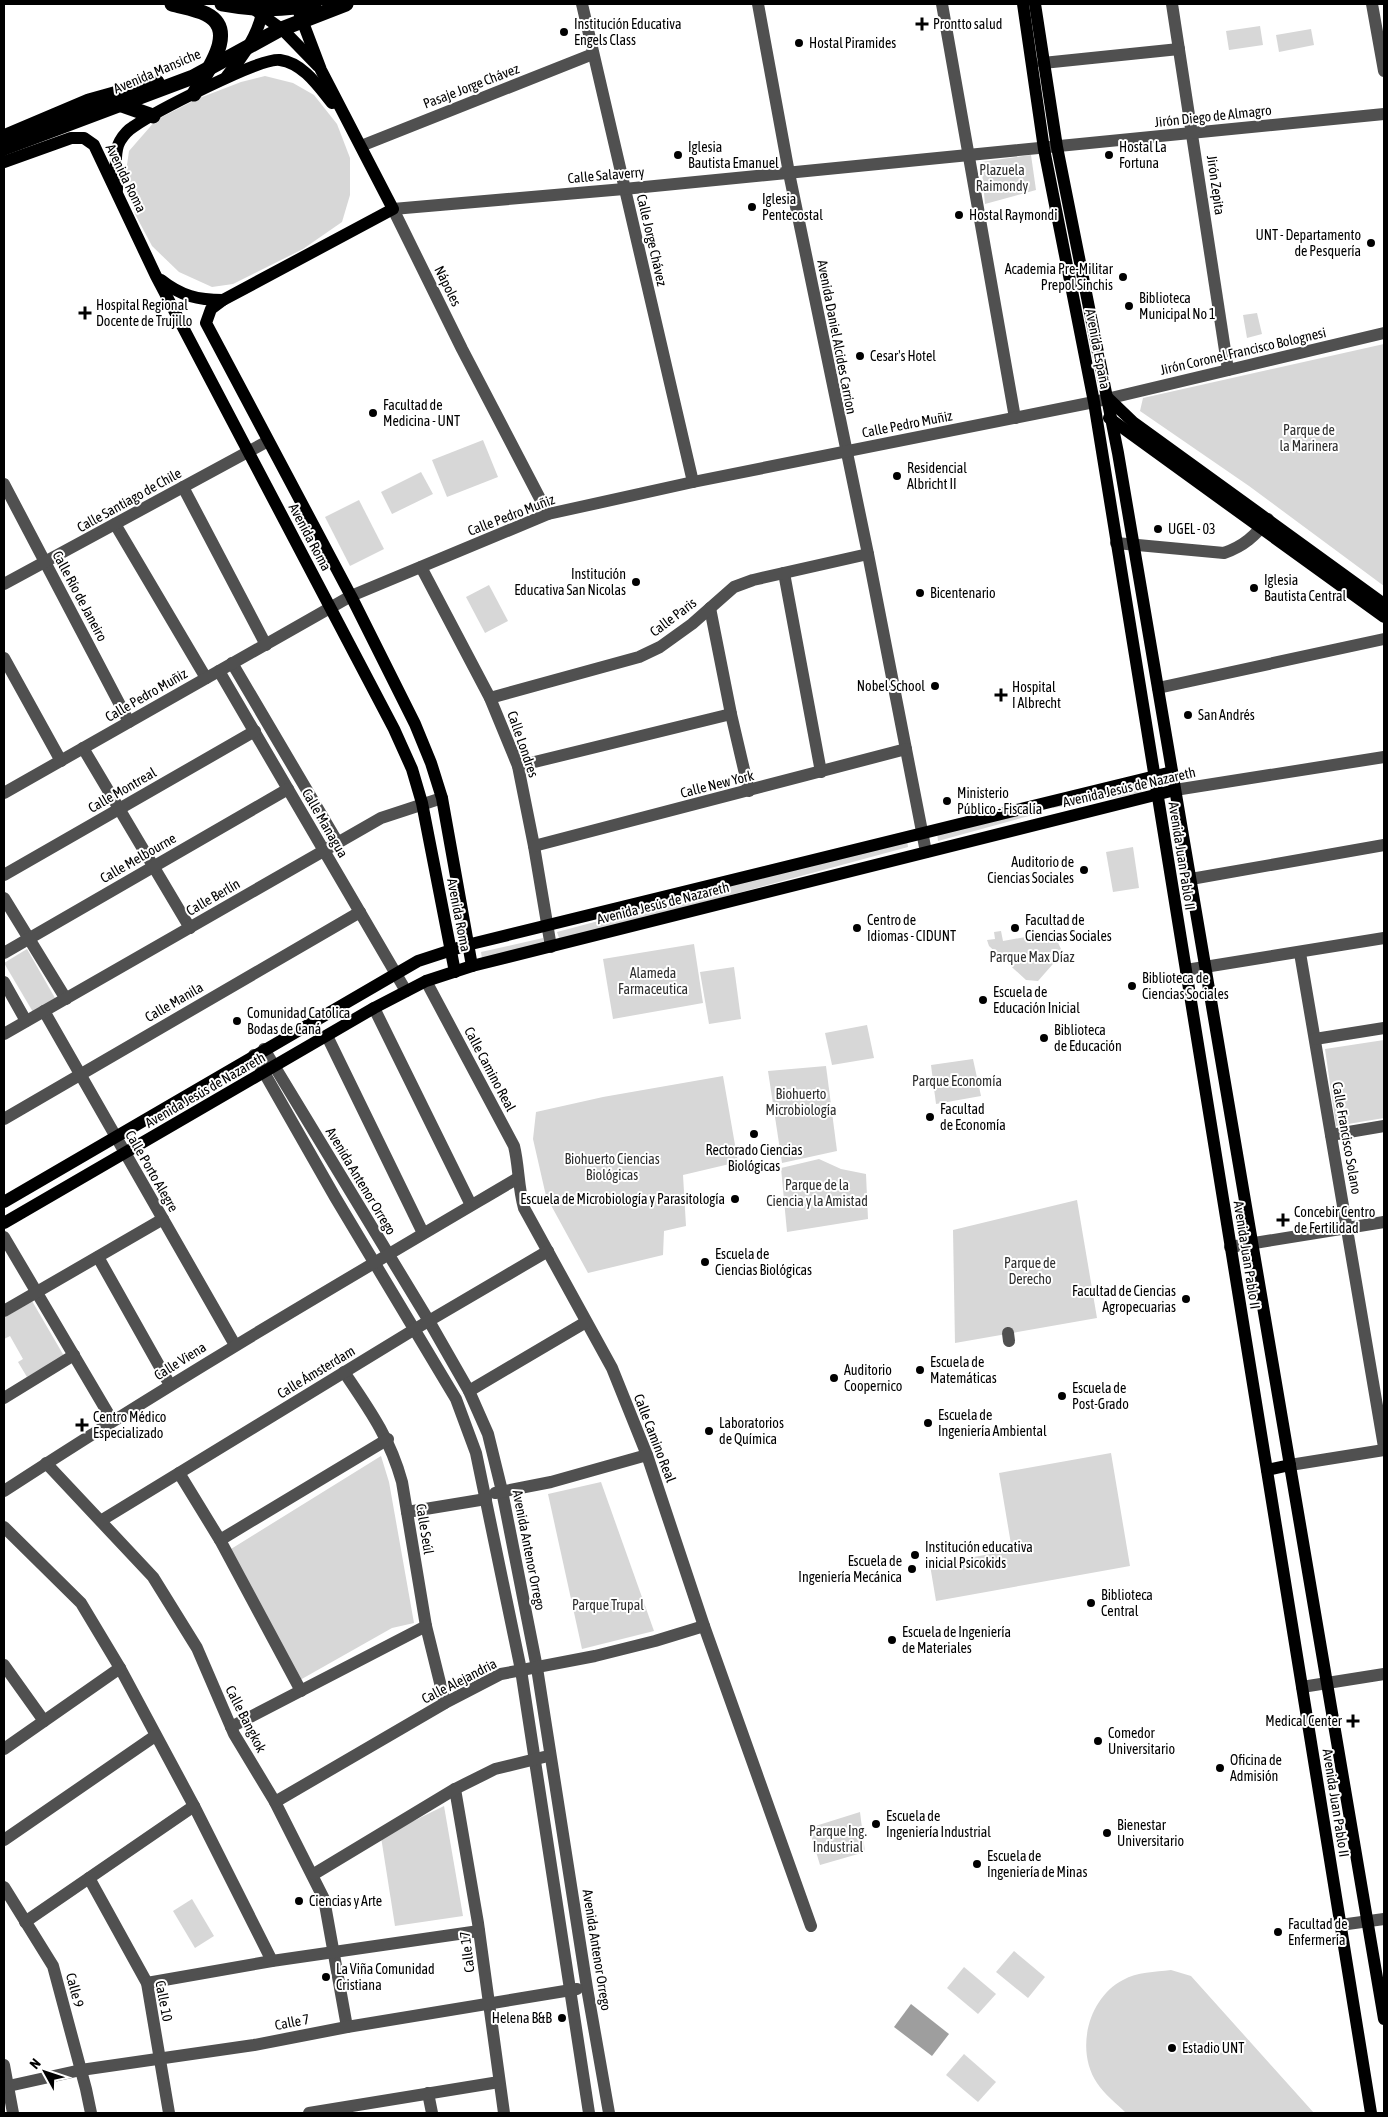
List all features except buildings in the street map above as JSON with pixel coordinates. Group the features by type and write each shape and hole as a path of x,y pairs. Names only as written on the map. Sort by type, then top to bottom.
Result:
{"highway":[{"path":"172,4 204,13 216,22 220,35 215,60 209,66 194,94"},
{"path":"222,4 263,10 288,9 314,4"},
{"name":"Avenida Mansiche","path":"4,140 193,77 279,30 346,4"},
{"name":"Avenida Mansiche","path":"4,140 89,101 121,90 192,74 209,66"},
{"path":"89,101 113,102 153,116"}],"main road":[{"path":"246,4 263,9 321,70"},
{"path":"295,4 321,70"},
{"name":"Avenida España","path":"1022,4 1051,148 1108,398 1133,422 1384,618"},
{"name":"Avenida España","path":"1035,4 1043,62 1051,148 1094,402 1112,421 1384,604"},
{"path":"226,78 250,46 263,9"},
{"path":"116,192 119,142 131,127 226,78 264,62 280,60 294,65 309,76 348,124"},
{"name":"Nápoles","path":"321,70 394,209"},
{"name":"Avenida Roma","path":"4,162 71,138 84,138 94,145 156,276 394,729 412,769 422,803 454,972"},
{"name":"Calle Salaverry","path":"206,323 211,309 224,300 394,209"},
{"path":"156,276 176,292 199,300 224,300"},
{"name":"Avenida Roma","path":"206,323 351,596 415,724 431,763 442,798 472,966"},
{"name":"Avenida Juan Pablo II","path":"1108,398 1384,2019"},
{"name":"Avenida Juan Pablo II","path":"1094,402 1371,2113"},
{"path":"1124,592 1142,590"},
{"name":"Avenida Jesús de Nazareth","path":"4,1202 395,972 450,949 1172,772"},
{"name":"Avenida Jesús de Nazareth","path":"4,1223 374,1008 426,981 472,966 551,948 1176,790"},
{"path":"215,1078 225,1096"},
{"path":"1266,1470 1290,1465"}],"street":[{"name":"Calle Jorge Chávez","path":"582,4 694,482"},
{"name":"Avenida Daniel Alcides Carrion","path":"758,4 789,173 845,452 868,554 926,852"},
{"path":"942,4 1015,418"},
{"name":"Jirón Zepita","path":"1172,4 1178,49 1194,134 1228,370"},
{"path":"1372,4 1384,71"},
{"path":"1043,62 1178,49"},
{"name":"Pasaje Jorge Chávez","path":"360,146 593,54"},
{"name":"Jirón Diego de Almagro","path":"1051,148 1384,114"},
{"name":"Calle Salaverry","path":"394,209 1051,148"},
{"name":"Nápoles","path":"394,209 462,349 548,514"},
{"name":"Jirón Coronel Francisco Bolognesi","path":"1108,398 1384,333"},
{"name":"Calle Pedro Muñiz","path":"4,793 351,596 548,514 694,482 1108,398"},
{"name":"Calle Santiago de Chile","path":"4,584 268,441"},
{"path":"183,487 266,645"},
{"name":"Calle Río de Janeiro","path":"6,492 130,722"},
{"path":"115,524 206,678"},
{"path":"1116,543 1224,552 1238,548 1253,538 1265,524"},
{"name":"Calle Paris","path":"490,698 639,657 660,647 734,588 784,573 868,554"},
{"name":"Calle Londres","path":"421,567 490,698 518,766 551,948"},
{"path":"784,573 821,772"},
{"path":"710,608 731,714 749,791"},
{"path":"1158,688 1384,639"},
{"path":"4,658 61,761"},
{"name":"Calle Managua","path":"232,663 338,843"},
{"name":"Calle Managua","path":"218,671 406,991"},
{"path":"518,766 731,714"},
{"name":"Calle Montreal","path":"4,876 255,732"},
{"path":"83,748 190,928"},
{"name":"Calle New York","path":"534,846 906,749"},
{"name":"Avenida Jesús de Nazareth","path":"1176,790 1384,757"},
{"name":"Calle Melbourne","path":"4,953 288,789"},
{"name":"Calle Berlín","path":"4,1034 381,818 442,798"},
{"path":"1191,879 1384,845"},
{"path":"4,898 66,999"},
{"name":"Calle Manila","path":"4,1119 360,912"},
{"path":"1186,970 1384,938"},
{"name":"Calle Francisco Solano","path":"1300,953 1384,1447"},
{"name":"Calle Camino Real","path":"426,981 514,1146 524,1208 612,1368 647,1455 704,1626 811,1926"},
{"path":"4,982 26,1021"},
{"path":"374,1008 471,1205"},
{"name":"Calle Porto Alegre","path":"44,1011 235,1345"},
{"path":"1315,1039 1384,1028"},
{"path":"327,1036 423,1234"},
{"name":"Avenida Antenor Orrego","path":"259,1052 348,1189 429,1321 469,1391 488,1434 502,1491 537,1668 587,1988 609,2113"},
{"name":"Avenida Antenor Orrego","path":"270,1070 335,1196 456,1399 476,1453 521,1670 589,2113"},
{"path":"1331,1135 1384,1126"},
{"name":"Calle Viena","path":"4,1491 112,1420 235,1345 518,1178"},
{"path":"335,1196 348,1189"},
{"path":"4,1311 163,1220"},
{"path":"1230,1247 1384,1222"},
{"path":"4,1237 112,1420"},
{"name":"Calle Ámsterdam","path":"102,1520 415,1329 548,1252"},
{"path":"98,1256 170,1385"},
{"path":"469,1391 586,1322"},
{"path":"4,1398 74,1355"},
{"name":"Calle Seúl","path":"344,1372 388,1439 400,1474 426,1626 444,1703"},
{"path":"220,1540 388,1439"},
{"path":"1290,1465 1384,1450"},
{"path":"407,1512 551,1482 647,1455"},
{"name":"Calle Bangkok","path":"46,1463 102,1520 153,1577 197,1648 231,1727 314,1874 324,1899 347,2027"},
{"path":"180,1473 220,1540 301,1691"},
{"path":"4,1527 82,1603 120,1668 194,1806 272,1961"},
{"path":"231,1727 426,1626"},
{"name":"Calle Alejandria","path":"275,1802 444,1703 501,1674 537,1668 655,1641 704,1626"},
{"path":"4,1665 44,1721"},
{"path":"4,1749 120,1668"},
{"path":"1302,1687 1384,1674"},
{"path":"4,1840 155,1736"},
{"path":"314,1874 455,1789 495,1770 552,1756"},
{"name":"Calle 17","path":"455,1789 479,1931 504,2113"},
{"path":"25,1922 194,1806"},
{"name":"Calle 10","path":"89,1878 147,1983 169,2113"},
{"name":"Calle 9","path":"4,1887 52,1966 91,2113"},
{"path":"1340,1926 1384,1919"},
{"path":"147,1983 272,1961 479,1931"},
{"name":"Calle 7","path":"6,2087 81,2070 159,2060 587,1988"},
{"path":"4,2065 6,2087 12,2113"},
{"path":"309,2113 353,2110 428,2093 500,2082"},
{"path":"428,2093 432,2113"}],"green space":[{"path":"1260,26 1263,45 1229,50 1226,31"},
{"path":"1311,29 1314,45 1279,52 1276,35"},
{"path":"265,76 293,83 314,95 337,124 350,158 350,195 342,222 303,249 233,284 212,287 179,272 152,246 135,214 125,179 129,151 156,120 197,99 241,82"},
{"name":"Plazuela Raimondy","path":"1031,155 1036,190 985,204 981,162"},
{"path":"1257,313 1262,334 1247,338 1243,315"},
{"name":"Parque de la Marinera","path":"1384,344 1384,586 1249,486 1140,411 1143,398"},
{"path":"483,440 498,477 447,497 432,460"},
{"path":"421,472 433,494 392,514 381,492"},
{"path":"359,500 384,549 350,566 325,517"},
{"path":"489,585 508,621 485,633 466,597"},
{"path":"1141,787 1142,793 1053,808 1051,803"},
{"path":"1036,807 1036,814 938,841 937,832"},
{"path":"907,839 908,847 560,941 557,932"},
{"path":"1133,847 1139,888 1113,892 1106,852"},
{"name":"Parque Max Díaz","path":"1001,931 1003,941 1053,932 1068,964 1059,957 1038,981 1026,980 989,946 987,940 995,939 994,932"},
{"path":"543,938 544,945 482,959 481,952"},
{"name":"Alameda Farmaceutica","path":"694,944 703,1003 613,1019 603,959"},
{"path":"27,949 55,998 33,1012 4,963"},
{"path":"734,967 741,1019 709,1024 700,972"},
{"path":"867,1025 874,1058 832,1065 825,1033"},
{"path":"1384,1040 1384,1118 1336,1126 1325,1049"},
{"name":"Parque Economía","path":"973,1059 981,1096 936,1104 931,1065"},
{"name":"Biohuerto Microbiología","path":"826,1066 837,1151 782,1163 768,1071"},
{"name":"Biohuerto Ciencias Biológicas","path":"723,1076 738,1162 683,1175 686,1226 664,1231 663,1255 588,1273 546,1196 533,1139 536,1112 603,1097"},
{"name":"Parque de la Ciencia y la Amistad","path":"819,1159 841,1169 866,1174 868,1219 787,1232 781,1168"},
{"name":"Parque de Derecho","path":"1077,1200 1097,1318 955,1343 953,1230"},
{"path":"32,1301 64,1356 27,1377 18,1362 23,1359 10,1336 4,1339 4,1318"},
{"path":"1111,1453 1130,1566 936,1601 930,1565 1012,1550 999,1473"},
{"path":"381,1456 389,1482 414,1623 392,1628 300,1680 231,1549"},
{"name":"Parque Trupal","path":"601,1482 654,1631 582,1649 548,1494"},
{"path":"444,1806 463,1916 395,1926 381,1837"},
{"name":"Parque Ing. Industrial","path":"860,1812 865,1852 820,1865 809,1828"},
{"path":"192,1899 214,1936 195,1948 173,1911"},
{"path":"1014,1951 1045,1977 1028,1998 996,1972"},
{"path":"964,1967 996,1994 978,2014 947,1988"},
{"name":"Estadio UNT","path":"1171,1970 1191,1976 1314,2113 1126,2113 1107,2095 1097,2083 1090,2070 1087,2056 1086,2041 1094,2012 1101,1999 1111,1988 1128,1977"},
{"path":"964,2054 996,2082 978,2102 946,2075"}],"shaded area":[{"path":"911,2004 949,2034 932,2056 894,2027"}],"place":[{"name":"Prontto salud","path":"922,24"},
{"name":"Institución Educativa Engels Class","path":"564,32"},
{"name":"Hostal Piramides","path":"799,43"},
{"name":"Iglesia Bautista Emanuel","path":"678,155"},
{"name":"Hostal La Fortuna","path":"1109,155"},
{"name":"Iglesia Pentecostal","path":"752,207"},
{"name":"Hostal Raymondi","path":"959,215"},
{"name":"UNT - Departamento de Pesquería","path":"1371,243"},
{"name":"Academia Pre-Militar Prepol Sinchis","path":"1123,277"},
{"name":"Biblioteca Municipal No 1","path":"1129,306"},
{"name":"Hospital Regional Docente de Trujillo","path":"85,313"},
{"name":"Cesar's Hotel","path":"860,356"},
{"name":"Facultad de Medicina - UNT","path":"373,413"},
{"name":"Residencial Albricht II","path":"897,476"},
{"name":"UGEL - 03","path":"1158,529"},
{"name":"Institución Educativa San Nicolas","path":"636,582"},
{"name":"Iglesia Bautista Central","path":"1254,588"},
{"name":"Bicentenario","path":"920,593"},
{"name":"Nobel School","path":"935,686"},
{"name":"Hospital I Albrecht","path":"1001,695"},
{"name":"San Andrés","path":"1188,715"},
{"name":"Ministerio Público - Fiscalía","path":"947,801"},
{"name":"Auditorio de Ciencias Sociales","path":"1084,870"},
{"name":"Centro de Idiomas - CIDUNT","path":"857,928"},
{"name":"Facultad de Ciencias Sociales","path":"1015,928"},
{"name":"Biblioteca de Ciencias Sociales","path":"1132,986"},
{"name":"Escuela de Educación Inicial","path":"983,1000"},
{"name":"Comunidad Catolica Bodas de Caná","path":"237,1021"},
{"name":"Biblioteca de Educación","path":"1044,1038"},
{"name":"Facultad de Economía","path":"930,1117"},
{"name":"Rectorado Ciencias Biológicas","path":"754,1134"},
{"name":"Escuela de Microbiología y Parasitología","path":"735,1199"},
{"name":"Concebir Centro de Fertilidad","path":"1283,1220"},
{"name":"Escuela de Ciencias Biológicas","path":"705,1262"},
{"name":"Facultad de Ciencias Agropecuarias","path":"1186,1299"},
{"name":"Escuela de Matemáticas","path":"920,1370"},
{"name":"Auditorio Coopernico","path":"834,1378"},
{"name":"Escuela de Post-Grado","path":"1062,1396"},
{"name":"Escuela de Ingeniería Ambiental","path":"928,1423"},
{"name":"Centro Médico Especializado","path":"82,1425"},
{"name":"Laboratorios de Química","path":"709,1431"},
{"name":"Institución educativa inicial Psicokids","path":"915,1555"},
{"name":"Escuela de Ingeniería Mecánica","path":"912,1569"},
{"name":"Biblioteca Central","path":"1091,1603"},
{"name":"Escuela de Ingeniería de Materiales","path":"892,1640"},
{"name":"Medical Center","path":"1353,1721"},
{"name":"Comedor Universitario","path":"1098,1741"},
{"name":"Oficina de Admisión","path":"1220,1768"},
{"name":"Escuela de Ingeniería Industrial","path":"876,1824"},
{"name":"Bienestar Universitario","path":"1107,1833"},
{"name":"Escuela de Ingeniería de Minas","path":"977,1864"},
{"name":"Ciencias y Arte","path":"299,1901"},
{"name":"Facultad de Enfermería","path":"1278,1932"},
{"name":"La Viña Comunidad Cristiana","path":"326,1977"},
{"name":"Helena B&B","path":"562,2018"},
{"name":"Estadio UNT","path":"1172,2048"}]}
